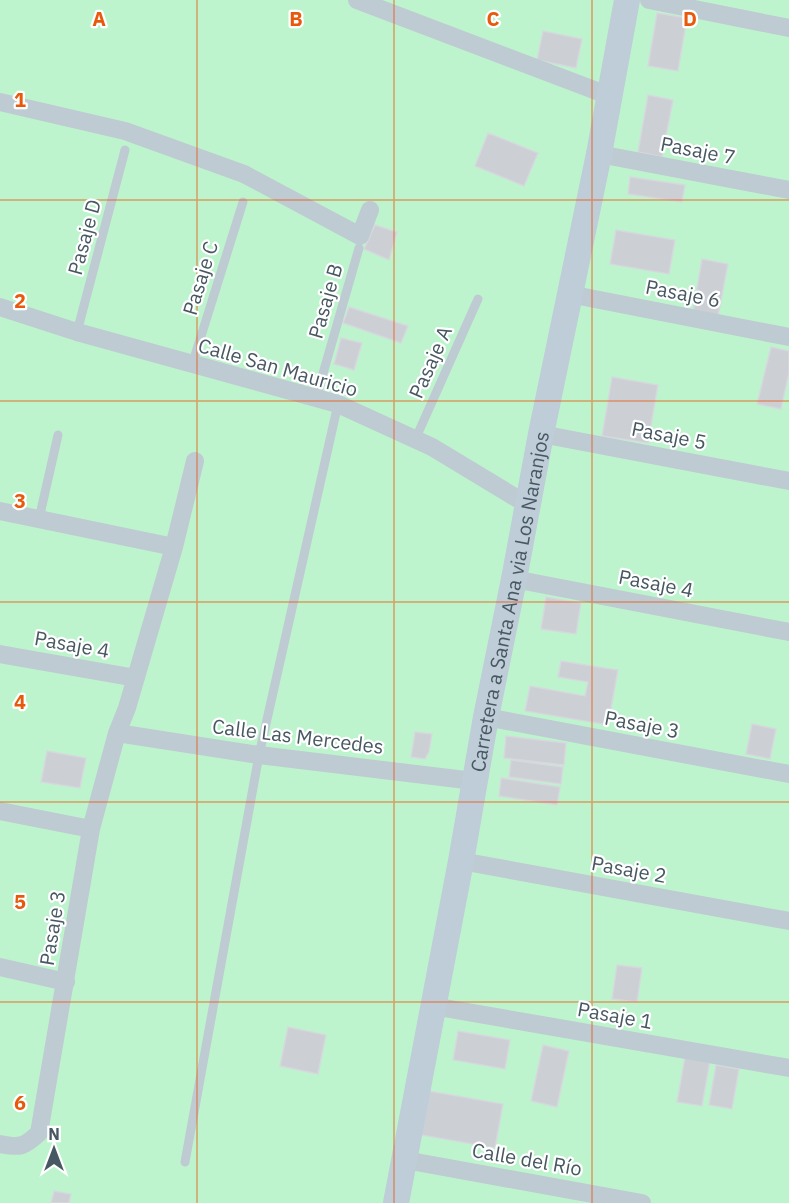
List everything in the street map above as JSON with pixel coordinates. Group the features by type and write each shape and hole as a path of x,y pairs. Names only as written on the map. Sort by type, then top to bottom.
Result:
{"main road":[{"name":"Carretera a Santa Ana via Los Naranjos","path":"396,1203 486,717 569,294 599,154 627,0"}],"street":[{"path":"357,0 610,96"},
{"path":"649,0 789,28"},
{"path":"0,102 125,131 244,174 360,236 370,210"},
{"name":"Pasaje 7","path":"599,154 789,190"},
{"name":"Pasaje 6","path":"569,294 789,337"},
{"name":"Calle San Mauricio","path":"0,307 77,332 338,404 432,447 528,505"},
{"name":"Pasaje 5","path":"541,434 789,481"},
{"name":"Pasaje 3","path":"0,1144 14,1147 26,1144 36,1136 66,982 91,829 117,733 127,708 174,547 195,461"},
{"path":"0,511 174,547"},
{"name":"Pasaje 4","path":"514,579 789,632"},
{"name":"Pasaje 4","path":"0,654 136,678"},
{"name":"Pasaje 3","path":"486,717 789,774"},
{"name":"Calle Las Mercedes","path":"117,733 259,755 474,781"},
{"path":"0,811 91,829"},
{"name":"Pasaje 2","path":"460,861 789,921"},
{"path":"0,967 66,982"},
{"name":"Pasaje 1","path":"433,1006 789,1068"},
{"name":"Calle del Río","path":"405,1160 642,1203"}],"lane":[{"name":"Pasaje D","path":"77,332 125,150"},
{"name":"Pasaje C","path":"192,365 243,202"},
{"name":"Pasaje B","path":"316,398 359,248"},
{"name":"Pasaje A","path":"415,440 478,299"},
{"path":"185,1162 259,755 338,404"},
{"path":"39,519 58,435"}],"green space":[{"path":"0,0 789,0 789,1203 0,1203"}],"building":[{"path":"657,13 687,18 678,71 648,66"},
{"path":"543,31 582,39 576,68 537,60"},
{"path":"648,95 673,100 662,157 638,152"},
{"path":"488,133 538,153 524,186 475,166"},
{"path":"630,177 685,185 682,202 628,194"},
{"path":"375,225 397,232 389,260 364,249"},
{"path":"616,230 675,240 669,274 610,264"},
{"path":"702,259 728,264 718,316 693,311"},
{"path":"349,307 408,326 401,343 343,323"},
{"path":"341,338 362,343 354,370 334,364"},
{"path":"771,347 789,351 789,373 781,409 757,404"},
{"path":"612,377 658,385 648,443 602,436"},
{"path":"546,597 581,603 576,634 541,629"},
{"path":"561,661 618,670 608,725 525,711 530,686 585,696 588,682 558,677"},
{"path":"752,724 776,729 770,759 746,754"},
{"path":"415,732 432,734 429,752 425,759 411,757"},
{"path":"506,736 566,743 564,765 504,758"},
{"path":"47,751 86,758 80,788 41,782"},
{"path":"511,760 563,767 561,784 509,777"},
{"path":"501,778 560,787 557,805 499,796"},
{"path":"617,965 642,968 637,1002 612,999"},
{"path":"288,1027 326,1035 318,1074 280,1066"},
{"path":"458,1031 510,1040 505,1069 453,1060"},
{"path":"543,1045 569,1051 557,1107 531,1101"},
{"path":"685,1057 710,1061 702,1106 677,1102"},
{"path":"716,1065 739,1069 732,1109 709,1105"},
{"path":"429,1091 503,1104 495,1148 421,1135"},
{"path":"54,1191 71,1194 69,1203 51,1203"}]}
